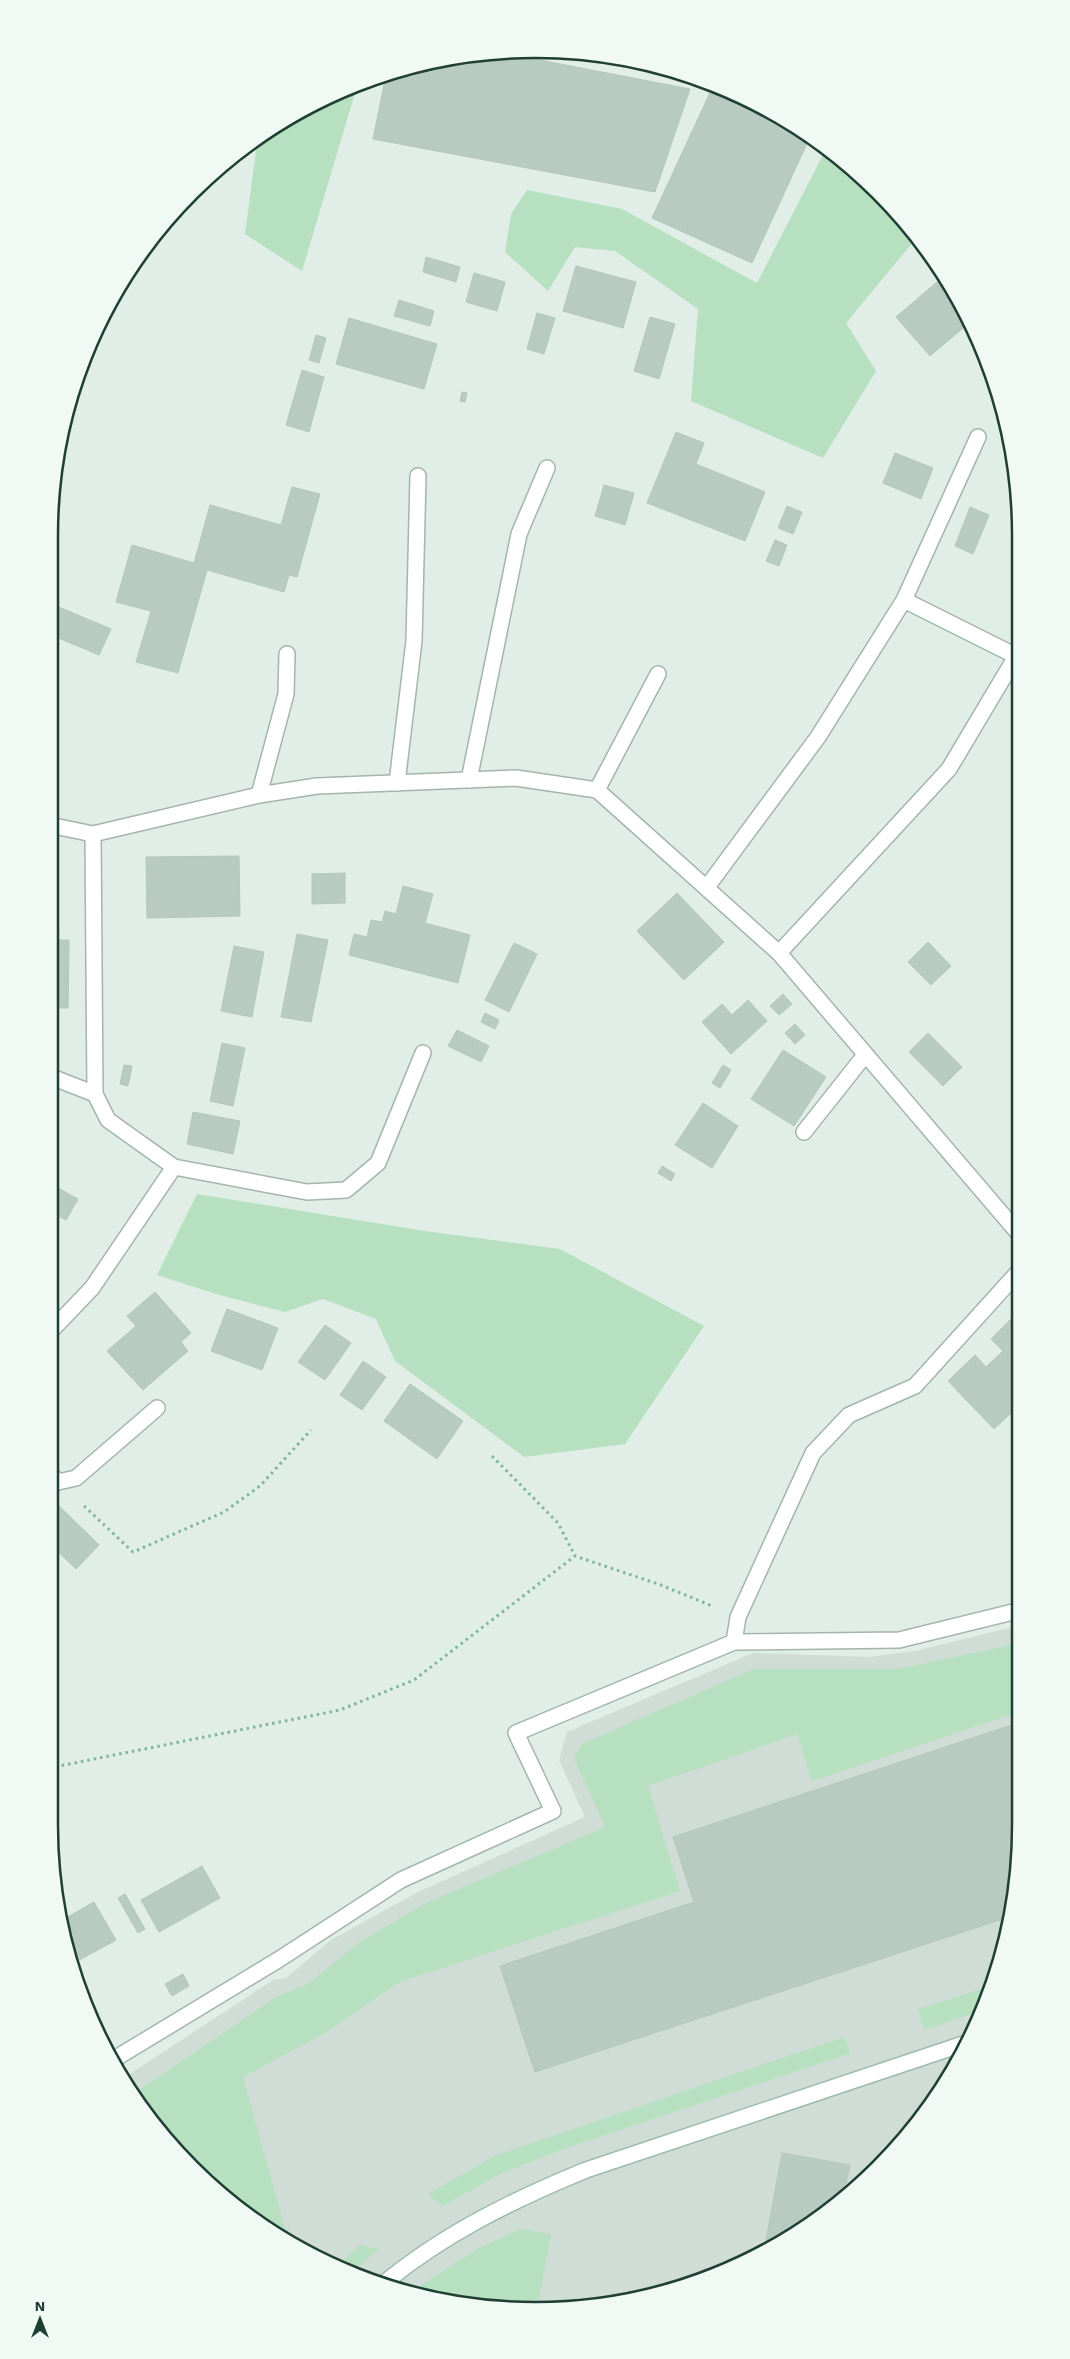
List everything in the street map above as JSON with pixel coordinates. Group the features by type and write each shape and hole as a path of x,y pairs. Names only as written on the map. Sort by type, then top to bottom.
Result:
{"street":[{"path":"706,887 818,737 904,600 978,437"},
{"path":"469,780 519,534 547,468"},
{"path":"397,783 414,641 418,476"},
{"path":"904,600 1012,652"},
{"path":"259,795 286,694 287,654"},
{"path":"779,953 949,769 1012,662"},
{"path":"597,790 658,674"},
{"path":"58,827 93,834 259,795 318,786 516,778 597,790 779,953 1012,1226"},
{"path":"93,834 95,1094 108,1120 174,1167 307,1192 346,1190 378,1163 423,1052"},
{"path":"804,1132 865,1055"},
{"path":"58,1080 95,1094"},
{"path":"58,1324 92,1288 174,1167"},
{"path":"734,1642 738,1617 813,1453 849,1415 915,1386 1012,1279"},
{"path":"58,1477 76,1478 157,1408"},
{"path":"118,2057 278,1960 401,1880 553,1811 516,1733 734,1642 899,1640 1012,1612"},
{"path":"390,2278 410,2262 462,2228 528,2194 586,2170 958,2046"}],"path":[{"path":"58,1482 133,1552 224,1512 260,1486 311,1430"},
{"path":"492,1456 558,1523 575,1556 661,1585 738,1617"},
{"path":"58,1766 340,1710 414,1680 575,1556"}],"shaded area":[{"path":"1012,1627 1011,1855 1003,1917 996,1948 976,2007 963,2035 949,2063 914,2115 873,2162 850,2183 826,2203 774,2238 718,2265 688,2276 659,2285 597,2297 535,2302 504,2300 442,2292 411,2285 352,2265 324,2252 296,2238 244,2203 197,2162 176,2139 156,2115 129,2075 273,1980 286,1978 331,1940 418,1892 585,1817 559,1760 567,1732 753,1653 869,1657 915,1651"}],"green space":[{"path":"355,93 302,271 245,234 256,147 296,121"},
{"path":"823,154 873,197 913,242 846,323 876,371 823,458 691,401 698,309 615,251 575,247 548,291 505,252 511,214 527,190 622,209 757,283"},
{"path":"197,1194 425,1231 560,1249 704,1326 625,1444 524,1457 395,1361 376,1319 323,1299 285,1312 216,1294 157,1275"},
{"path":"1012,1645 1012,1714 812,1781 797,1734 648,1786 680,1891 399,1982 325,2033 243,2077 286,2231 244,2203 197,2162 156,2115 139,2090 276,1997 308,1984 358,1943 426,1903 605,1827 574,1758 582,1744 753,1669 897,1669"},
{"path":"983,1989 973,2014 924,2030 918,2009"},
{"path":"844,2037 851,2053 569,2147 500,2174 443,2206 428,2194 496,2155"},
{"path":"520,2229 551,2234 539,2302 473,2297 419,2287 477,2249"},
{"path":"359,2245 379,2249 358,2267 343,2261"}],"building":[{"path":"530,58 690,89 655,192 373,139 385,82 411,74 473,62"},
{"path":"711,91 774,121 807,143 752,263 652,218"},
{"path":"426,257 460,267 456,282 423,272"},
{"path":"576,266 636,282 623,328 563,311"},
{"path":"474,273 505,282 497,311 466,302"},
{"path":"937,282 949,296 964,327 930,356 896,317"},
{"path":"399,300 434,311 430,326 394,316"},
{"path":"537,313 555,318 544,354 527,349"},
{"path":"650,317 675,324 659,379 634,371"},
{"path":"349,318 437,344 424,389 336,364"},
{"path":"316,335 326,338 319,363 309,360"},
{"path":"302,370 324,377 309,432 286,425"},
{"path":"462,392 467,393 465,402 460,401"},
{"path":"676,432 704,443 696,464 765,492 745,541 647,503"},
{"path":"895,453 933,468 921,499 883,483"},
{"path":"604,485 634,493 625,525 595,516"},
{"path":"292,487 320,494 297,577 289,575 284,592 207,570 178,673 136,662 151,611 116,602 132,545 194,563 210,505 281,525"},
{"path":"787,506 802,512 793,534 778,528"},
{"path":"970,507 989,515 973,554 955,546"},
{"path":"775,540 787,545 779,566 766,561"},
{"path":"59,607 111,629 99,655 58,638"},
{"path":"239,856 240,916 147,918 146,857"},
{"path":"345,873 345,903 312,904 312,874"},
{"path":"403,886 433,894 425,923 470,935 458,983 349,955 354,934 367,937 371,920 382,922 385,911 396,914"},
{"path":"677,893 724,942 684,980 637,931"},
{"path":"297,934 328,940 311,1022 281,1017"},
{"path":"58,940 69,940 68,1008 58,1008"},
{"path":"928,942 951,966 931,985 908,962"},
{"path":"514,943 537,954 509,1012 485,1000"},
{"path":"234,946 264,952 252,1017 221,1011"},
{"path":"783,994 792,1004 779,1015 770,1006"},
{"path":"748,1000 767,1021 731,1054 702,1022 722,1004 732,1015"},
{"path":"485,1013 499,1020 495,1029 481,1022"},
{"path":"795,1024 805,1035 795,1044 785,1033"},
{"path":"457,1030 489,1046 481,1062 448,1046"},
{"path":"928,1033 962,1067 943,1086 909,1052"},
{"path":"222,1043 245,1048 233,1106 210,1101"},
{"path":"783,1050 826,1077 794,1126 751,1099"},
{"path":"124,1065 132,1066 128,1086 120,1084"},
{"path":"723,1065 731,1070 720,1088 712,1083"},
{"path":"703,1103 738,1126 712,1168 675,1145"},
{"path":"193,1112 240,1121 233,1154 187,1144"},
{"path":"662,1166 675,1174 671,1181 658,1173"},
{"path":"58,1188 78,1199 66,1220 58,1216"},
{"path":"155,1292 191,1333 181,1342 188,1351 143,1390 107,1351 136,1326 127,1316"},
{"path":"227,1309 278,1328 262,1370 211,1351"},
{"path":"1012,1318 1012,1412 994,1429 948,1381 975,1355 986,1367 1003,1351 991,1339"},
{"path":"325,1325 351,1343 325,1380 298,1362"},
{"path":"363,1361 386,1377 362,1410 340,1395"},
{"path":"410,1384 463,1421 437,1459 384,1421"},
{"path":"58,1505 99,1545 76,1569 58,1552"},
{"path":"1012,1725 1011,1855 1003,1919 535,2072 500,1966 694,1902 673,1837"},
{"path":"202,1866 220,1898 159,1932 141,1900"},
{"path":"125,1894 145,1929 138,1933 118,1898"},
{"path":"94,1902 116,1940 78,1961 67,1917"},
{"path":"183,1974 189,1986 172,1996 165,1984"},
{"path":"782,2153 850,2165 845,2187 826,2203 766,2242"}]}
